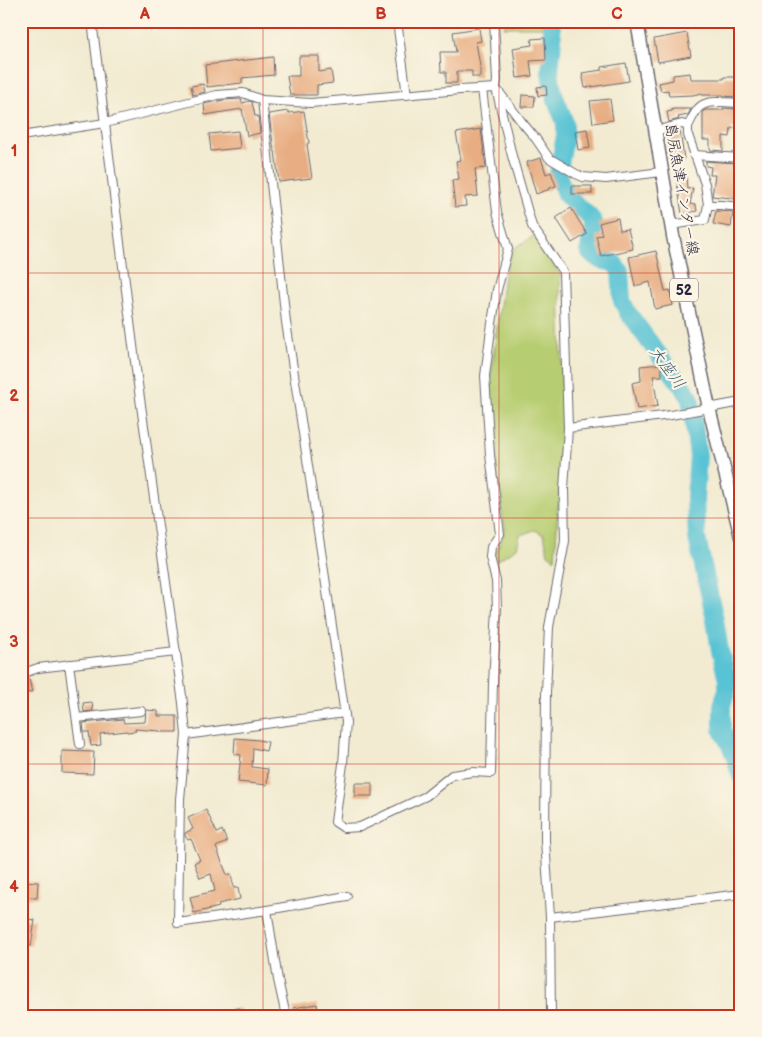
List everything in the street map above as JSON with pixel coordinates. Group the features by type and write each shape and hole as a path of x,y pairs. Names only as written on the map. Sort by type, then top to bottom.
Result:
{"main road":[{"name":"島尻魚津インター線","path":"637,21 671,225 709,408 741,537"}],"street":[{"path":"92,21 137,377 183,703 186,735 180,798 178,923 347,896"},
{"path":"397,21 407,95"},
{"path":"494,21 496,88 512,156 532,226 563,272 568,428 564,489 565,541 549,627 546,692 545,840 550,917 551,1016"},
{"path":"21,136 105,123 217,95 244,93 262,100 310,103 496,88"},
{"path":"496,88 549,158 576,174 583,177 606,179 661,172"},
{"path":"262,100 286,322 324,564 346,722 343,764 335,822 344,828 360,827 426,796 452,775 473,772 491,773 497,608 496,581 490,557 491,548 500,534 490,455 485,376 498,290 508,249 497,212 482,89"},
{"path":"671,225 705,220 708,205 704,184 688,135 688,126 695,112 708,102 741,103"},
{"path":"655,131 682,124 688,126"},
{"path":"694,155 741,158"},
{"path":"708,205 721,204 741,207"},
{"path":"568,428 671,415 741,402"},
{"path":"21,674 38,668 176,652"},
{"path":"70,664 80,744"},
{"path":"77,718 141,711"},
{"path":"186,735 344,713"},
{"path":"550,917 741,894"},
{"path":"267,910 278,980 286,1016"}],"green space":[{"path":"506,21 544,21 544,27 504,27"},
{"path":"534,236 560,275 563,429 555,559 548,554 544,535 535,530 520,535 517,548 496,561 496,552 505,528 499,499 490,382 504,275 513,249"}],"building":[{"path":"479,28 481,41 476,42 480,77 472,77 472,71 457,71 457,83 446,83 446,72 441,72 440,52 456,52 453,32"},
{"path":"687,33 691,56 658,62 654,39"},
{"path":"545,38 546,60 530,61 532,76 517,78 513,48 532,45 531,39"},
{"path":"299,56 319,56 319,72 331,70 333,83 317,85 317,95 290,95 287,76 299,76"},
{"path":"273,57 274,75 242,78 242,83 207,87 205,65"},
{"path":"626,63 629,81 585,88 582,73 602,70 602,67"},
{"path":"690,73 691,79 738,77 737,97 702,95 702,93 669,96 668,90 661,91 659,83 673,80 673,75"},
{"path":"203,84 205,92 193,95 191,86"},
{"path":"546,86 547,95 538,96 537,87"},
{"path":"522,95 535,96 534,107 521,107"},
{"path":"241,99 242,103 252,102 255,116 258,116 260,133 247,136 242,109 205,115 204,104"},
{"path":"610,99 613,120 593,123 590,101"},
{"path":"723,108 738,109 737,128 731,128 730,137 723,136 723,151 710,150 710,140 703,140 703,111 723,110"},
{"path":"672,109 691,109 688,115 678,117 679,119 669,122 667,112 672,111"},
{"path":"288,111 289,113 304,111 312,178 279,182 269,114"},
{"path":"481,129 486,168 475,169 478,196 465,197 466,206 455,207 452,180 459,179 456,161 461,160 456,133"},
{"path":"587,129 590,148 578,150 575,131"},
{"path":"680,130 684,159 674,160 670,133"},
{"path":"238,131 240,148 211,151 209,134"},
{"path":"541,158 546,174 551,172 556,186 536,194 527,162"},
{"path":"706,161 737,163 736,167 741,168 741,199 712,196 715,175 710,175 711,167 706,166"},
{"path":"686,175 687,189 693,188 690,204 696,205 697,211 682,214 676,176"},
{"path":"572,186 592,186 592,194 572,194"},
{"path":"571,208 587,234 572,243 556,218"},
{"path":"716,211 733,212 731,227 713,224"},
{"path":"618,218 620,230 628,229 633,249 601,256 596,236 602,235 599,223"},
{"path":"656,251 665,291 670,290 673,305 655,309 650,282 635,286 629,257"},
{"path":"661,364 662,376 653,376 658,406 637,409 632,383 641,381 640,366"},
{"path":"29,679 32,692 21,694 21,680"},
{"path":"92,702 93,711 84,712 83,703"},
{"path":"146,710 158,711 158,716 177,716 177,732 135,729 136,731 100,734 101,745 91,746 89,732 84,732 83,723 123,719 124,723 145,722"},
{"path":"235,738 268,742 266,751 253,748 252,767 268,769 267,785 238,782 241,755 234,754"},
{"path":"62,751 94,752 93,774 62,773"},
{"path":"355,783 372,783 372,796 355,796"},
{"path":"206,810 217,833 222,830 227,842 216,847 227,875 231,874 234,888 238,888 240,899 218,904 219,907 194,913 190,897 215,891 211,874 200,878 194,863 200,860 191,839 188,840 185,836 185,833 193,829 188,818"},
{"path":"21,881 38,882 37,898 21,897"},
{"path":"21,918 35,920 31,946 21,944"},
{"path":"317,1004 319,1016 295,1016 293,1008"},
{"path":"240,1008 241,1016 219,1016 219,1011"}],"waterway":[{"name":"大座川","path":"551,21 553,40 550,71 553,92 565,123 565,135 558,175 562,186 567,196 594,222 589,249 590,253 600,260 614,263 620,271 622,301 628,313 690,397 698,456 695,498 697,538 727,679 727,690 722,706 722,730 732,749 741,777"}]}
